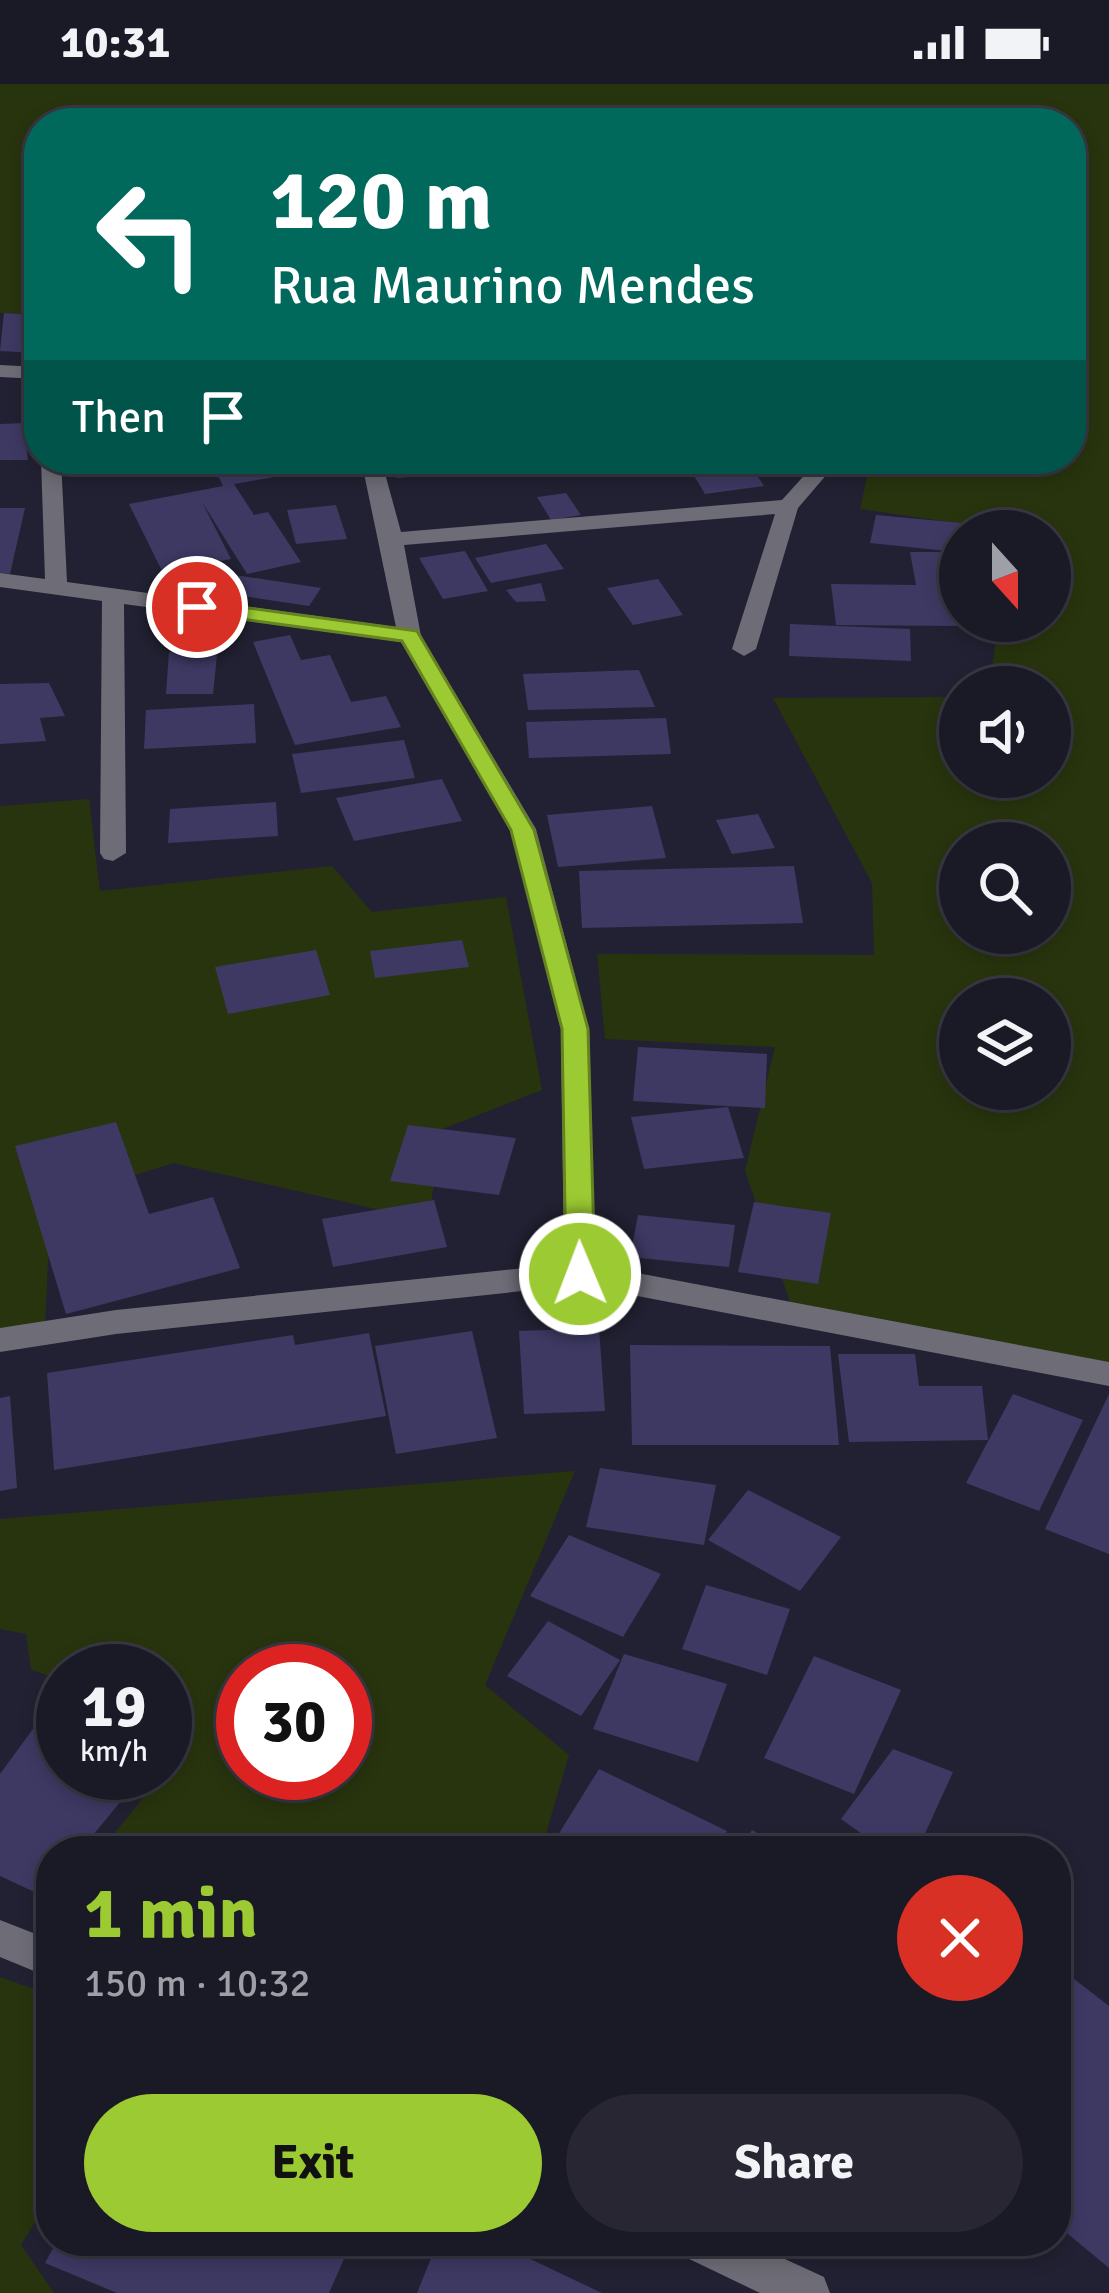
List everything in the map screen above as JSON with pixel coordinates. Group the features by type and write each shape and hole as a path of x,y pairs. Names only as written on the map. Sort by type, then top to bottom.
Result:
{"street":[{"path":"52,474 56,586"},
{"path":"375,474 409,636 523,830 575,1029 580,1274"},
{"path":"744,649 788,506 817,474"},
{"path":"392,539 788,506"},
{"path":"0,580 409,636"},
{"path":"112,596 113,853"},
{"path":"0,1340 116,1322 580,1274 1109,1374"},
{"path":"0,1938 36,1953"},
{"path":"730,2256 808,2293"}],"green space":[{"path":"0,84 1109,84 1109,1374 793,1311 745,1171 775,1047 605,1039 597,954 874,955 872,883 773,698 939,697 939,798 1071,798 1071,666 992,666 996,642 1071,642 1071,510 939,510 939,521 860,509 868,474 1086,474 1086,108 24,108 24,314 0,313"},
{"path":"89,799 100,891 332,866 372,912 506,897 542,1090 409,1142 435,1174 429,1221 173,1163 51,1202 45,1325 0,1331 0,806"},
{"path":"575,1471 485,1685 569,1755 545,1836 112,1836 141,1800 192,1800 192,1644 36,1644 36,1671 31,1669 26,1634 0,1629 0,1519"},
{"path":"0,1977 36,1990 36,2220 21,2245 54,2293 0,2293"}],"building":[{"path":"4,313 24,314 24,352 0,351"},
{"path":"24,423 24,460 0,460 0,424"},
{"path":"217,474 293,474 234,484 254,515 268,512 301,562 247,574 202,502 231,559 162,571 129,504 223,486"},
{"path":"395,474 444,474 397,478"},
{"path":"693,474 756,474 764,486 705,494"},
{"path":"566,493 581,515 551,520 537,497"},
{"path":"336,505 347,539 296,544 287,510"},
{"path":"0,508 25,508 10,574 0,573"},
{"path":"876,515 939,521 939,550 870,543"},
{"path":"546,544 564,569 491,583 475,558"},
{"path":"465,551 488,591 443,599 419,558"},
{"path":"910,552 939,552 939,626 836,625 831,584 916,585"},
{"path":"222,573 321,588 309,606 209,591"},
{"path":"658,579 683,615 633,625 607,588"},
{"path":"541,583 546,601 516,602 506,590"},
{"path":"790,624 910,629 911,661 789,656"},
{"path":"290,635 301,660 330,655 351,702 386,696 401,727 295,745 253,642"},
{"path":"169,652 217,655 213,694 166,694"},
{"path":"639,670 655,707 528,710 523,674"},
{"path":"49,683 65,716 40,718 46,741 0,744 0,684"},
{"path":"254,704 256,743 144,749 146,710"},
{"path":"666,718 671,754 529,758 526,722"},
{"path":"404,740 415,778 301,793 292,754"},
{"path":"442,779 462,821 354,841 336,798"},
{"path":"276,802 278,836 168,843 170,809"},
{"path":"652,806 666,858 558,867 547,815"},
{"path":"758,814 775,848 732,854 716,820"},
{"path":"794,866 803,923 582,928 579,871"},
{"path":"462,940 469,967 375,978 370,951"},
{"path":"316,950 330,995 228,1014 215,967"},
{"path":"638,1047 767,1054 765,1108 633,1101"},
{"path":"728,1107 744,1158 644,1169 631,1117"},
{"path":"116,1122 149,1214 213,1197 240,1268 66,1314 15,1146"},
{"path":"408,1125 516,1138 499,1195 390,1181"},
{"path":"434,1200 447,1247 333,1267 322,1219"},
{"path":"754,1202 831,1213 818,1284 738,1272"},
{"path":"638,1215 735,1225 729,1267 630,1257"},
{"path":"599,1328 605,1411 524,1414 519,1331"},
{"path":"472,1331 497,1438 396,1454 375,1346"},
{"path":"369,1333 386,1416 54,1470 47,1373 293,1335 295,1345"},
{"path":"630,1345 830,1346 839,1445 632,1445"},
{"path":"838,1354 915,1354 919,1386 982,1386 988,1440 849,1442"},
{"path":"1013,1394 1083,1420 1039,1511 966,1483"},
{"path":"1109,1394 1109,1554 1045,1529"},
{"path":"10,1396 17,1488 0,1491 0,1398"},
{"path":"600,1468 716,1485 704,1545 586,1527"},
{"path":"748,1490 841,1537 800,1591 708,1540"},
{"path":"569,1535 661,1574 623,1637 530,1596"},
{"path":"706,1585 790,1609 767,1675 682,1649"},
{"path":"548,1621 620,1660 581,1716 507,1676"},
{"path":"624,1654 727,1684 698,1762 593,1729"},
{"path":"814,1656 901,1690 854,1794 764,1758"},
{"path":"36,1725 36,1800 122,1800 92,1836 36,1836 36,1893 0,1876 0,1774"},
{"path":"893,1749 953,1772 924,1836 865,1836 841,1819"},
{"path":"599,1769 727,1831 724,1836 558,1835"},
{"path":"1071,1977 1109,2006 1109,2268 1071,2236"},
{"path":"49,2256 345,2256 329,2293 117,2293 45,2263"},
{"path":"432,2256 524,2256 602,2293 417,2293"}],"route":[{"path":"197,607 409,636 523,830 575,1029 580,1274"}]}
